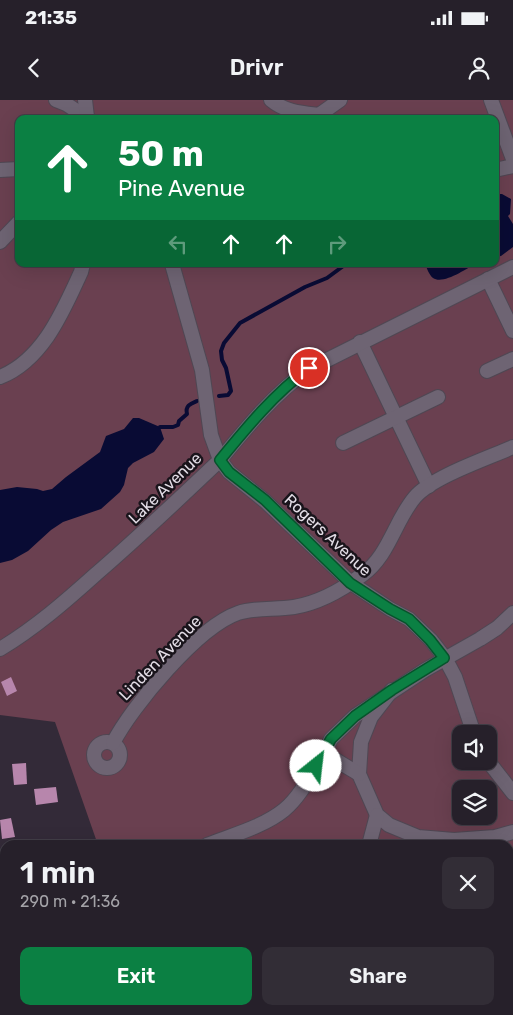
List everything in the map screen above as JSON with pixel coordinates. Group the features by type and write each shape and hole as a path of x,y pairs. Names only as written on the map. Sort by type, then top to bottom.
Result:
{"street":[{"path":"56,100 83,115"},
{"path":"85,100 88,115"},
{"path":"270,100 278,106 307,115"},
{"path":"318,115 340,100"},
{"path":"491,100 497,115"},
{"path":"499,121 513,159"},
{"path":"499,169 513,166"},
{"path":"0,170 15,169"},
{"path":"0,242 15,226"},
{"path":"0,377 24,364 39,347 56,322 82,267"},
{"name":"Lake Avenue","path":"0,649 20,637 56,610 140,536 220,460 211,435 202,370 173,267"},
{"path":"220,460 248,426 288,384 309,368 513,267"},
{"path":"488,279 513,331"},
{"path":"360,342 429,486"},
{"path":"487,371 513,359"},
{"path":"344,443 438,397"},
{"name":"Linden Avenue","path":"113,743 121,727 150,690 197,640 220,621 238,613 256,609 295,607 330,595 364,574 373,565 386,548 405,510 416,495 457,471 513,447"},
{"name":"Rogers Avenue","path":"220,460 229,472 265,500 350,583 409,619 430,640 444,658 458,684 471,725"},
{"path":"220,840 262,823 284,810 299,794 331,739 355,716 392,690 497,628 513,613"},
{"path":"392,690 371,717 361,742 359,774 377,816 389,825 418,837 454,840 495,837 513,832"},
{"path":"324,752 359,774"},
{"path":"495,770 513,793"},
{"path":"370,840 377,816"}],"shaded area":[{"path":"0,100 513,100 513,840 96,840 55,722 0,715"},
{"path":"499,194 511,199 510,214 508,216 513,224 513,247 499,256"},
{"path":"426,267 470,267 454,276 437,280 429,273"},
{"path":"133,418 139,418 160,427 164,439 154,452 133,463 128,468 124,485 120,492 101,509 63,522 28,551 12,560 0,563 0,490 17,487 43,491 52,489 100,452 106,436 124,429"}],"building":[{"path":"11,677 17,691 7,696 1,682"},
{"path":"26,763 27,784 14,785 12,764"},
{"path":"56,787 58,802 36,805 34,789"},
{"path":"11,818 15,837 2,839 0,820"}],"waterway":[{"path":"219,396 228,395 231,391 221,351 224,343 240,323 305,287 327,278 342,267"},
{"path":"160,427 178,425 179,421 187,414 189,406 197,401"}],"route":[{"path":"309,368 276,395 220,460 229,472 265,500 350,583 409,619 430,640 444,658 392,690 355,716 331,739 316,766"}]}
